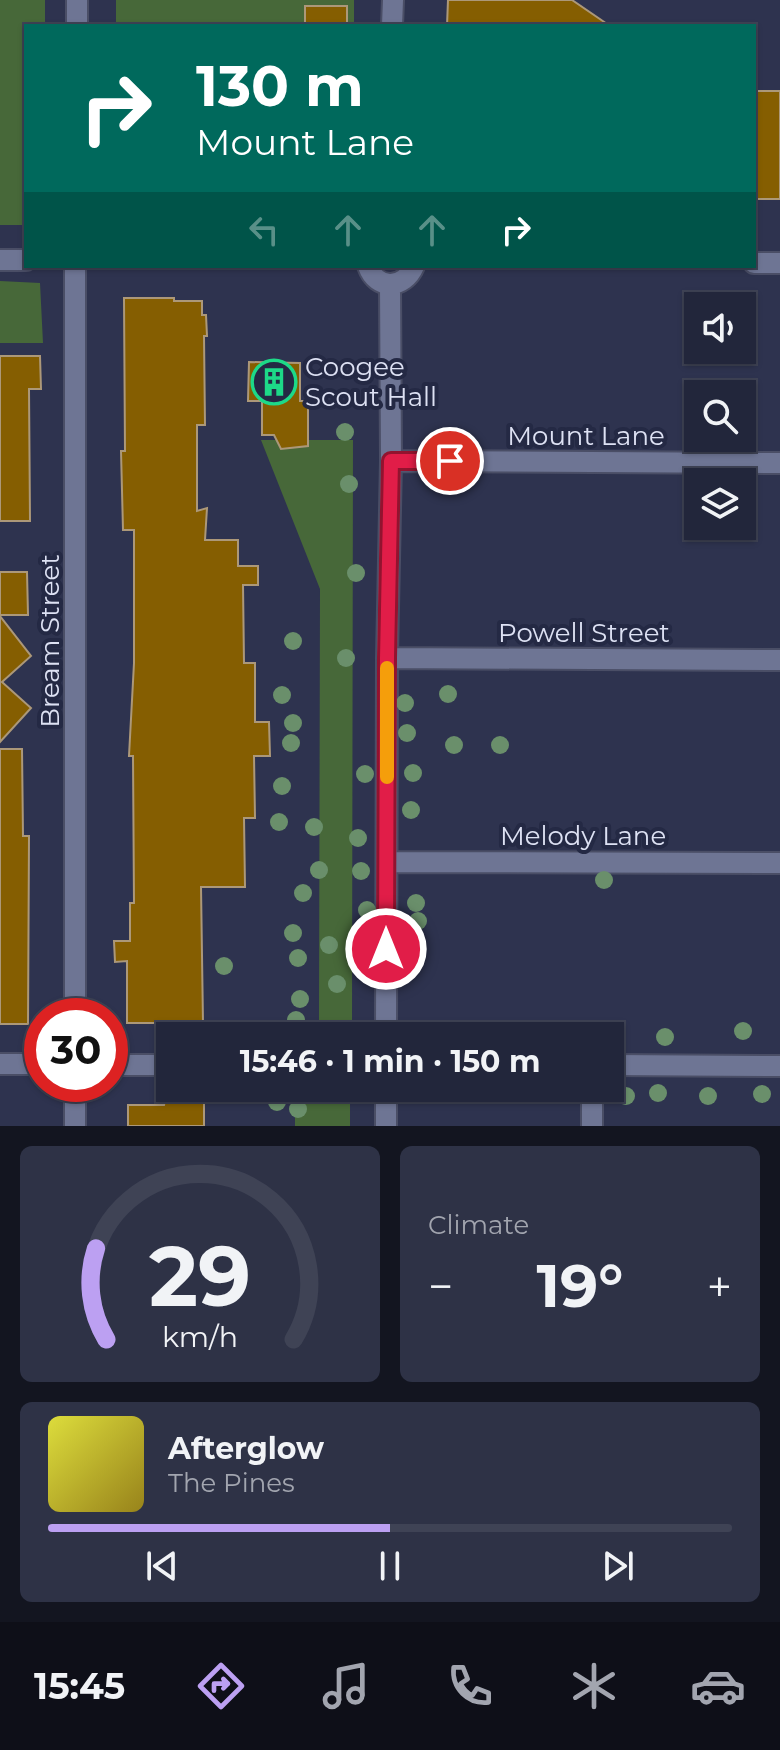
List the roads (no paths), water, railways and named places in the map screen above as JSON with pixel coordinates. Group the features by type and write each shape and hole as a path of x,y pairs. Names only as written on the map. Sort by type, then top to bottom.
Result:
{"street":[{"path":"77,0 77,24"},
{"path":"392,24 393,0"},
{"path":"0,260 24,260"},
{"path":"756,263 780,263"},
{"name":"Bream Street","path":"75,268 75,998"},
{"path":"369,268 377,280 390,285 406,279 413,268"},
{"path":"386,1022 390,285"},
{"name":"Mount Lane","path":"391,461 780,463"},
{"name":"Powell Street","path":"387,658 780,660"},
{"name":"Melody Lane","path":"387,862 780,863"},
{"path":"0,1064 24,1064"},
{"path":"128,1065 156,1065"},
{"path":"624,1065 780,1066"},
{"path":"75,1102 75,1126"},
{"path":"386,1102 386,1126"},
{"path":"592,1102 592,1126"}],"place":[{"name":"Coogee Scout Hall","path":"274,382"}]}
